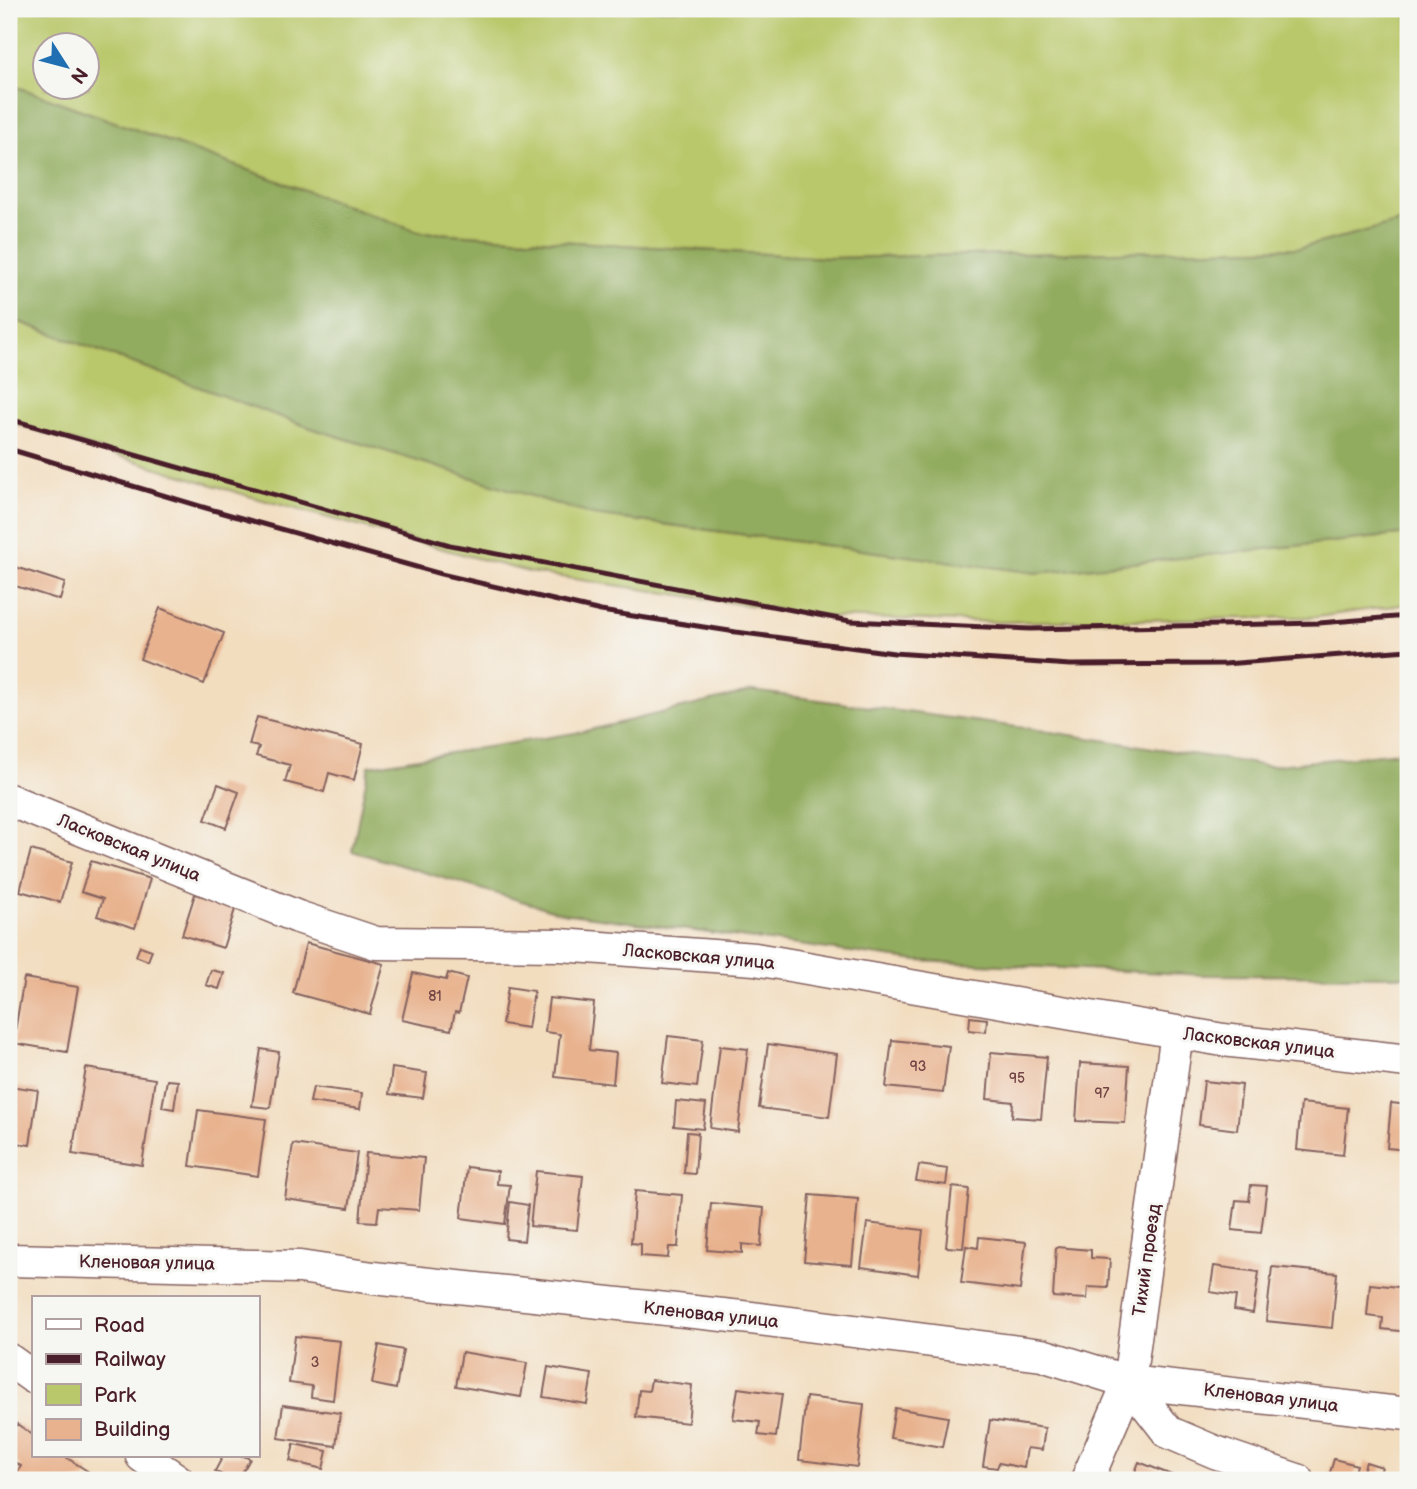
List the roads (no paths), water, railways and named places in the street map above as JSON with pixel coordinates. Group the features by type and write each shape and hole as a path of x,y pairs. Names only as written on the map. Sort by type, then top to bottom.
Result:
{"street":[{"name":"Ласковская улица","path":"9,800 298,917 376,943 560,945 755,959 1223,1040 1408,1061"},
{"name":"Тихий проезд","path":"1087,1480 1129,1382 1177,1032"},
{"name":"Кленовая улица","path":"9,1260 300,1267 373,1278 751,1318 1042,1355 1129,1382 1408,1415"},
{"path":"9,1360 32,1376"},
{"path":"1129,1382 1168,1432 1215,1452 1297,1480"},
{"path":"145,1458 177,1480"}],"railway":[{"path":"9,419 450,545 850,621 1030,629 1319,623 1408,616"},
{"path":"9,449 441,574 601,611 736,632 894,653 1070,665 1224,664 1408,650"}]}
